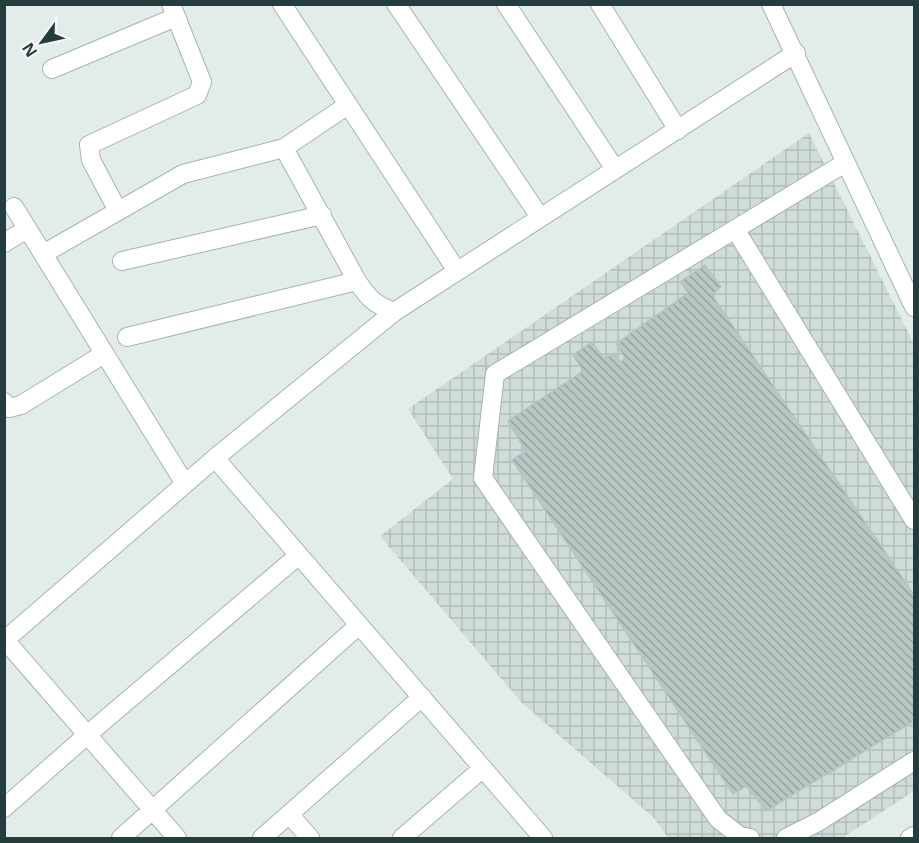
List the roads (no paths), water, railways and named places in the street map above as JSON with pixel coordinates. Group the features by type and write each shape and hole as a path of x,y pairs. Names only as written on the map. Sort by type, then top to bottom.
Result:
{"street":[{"path":"396,4 540,217"},
{"path":"506,4 615,169"},
{"path":"600,4 678,130"},
{"path":"771,4 915,307"},
{"path":"284,5 457,272"},
{"path":"52,69 174,11 202,82 197,95 89,145 91,160 118,211"},
{"path":"177,838 5,640 215,458 394,312 796,54"},
{"path":"43,254 183,174 284,148 348,105"},
{"path":"284,148 369,299 378,306 394,312"},
{"path":"750,838 740,836 718,819 483,478 495,374 845,163"},
{"path":"14,207 185,484"},
{"path":"122,261 322,215"},
{"path":"4,243 27,229"},
{"path":"735,229 915,520"},
{"path":"127,337 357,281"},
{"path":"4,402 9,408 21,405 104,354"},
{"path":"215,458 543,838"},
{"path":"4,808 299,555"},
{"path":"121,838 359,625"},
{"path":"262,838 422,697"},
{"path":"786,838 818,822 915,761"},
{"path":"402,838 483,768"},
{"path":"289,814 310,838"},
{"path":"910,838 915,836"}]}
